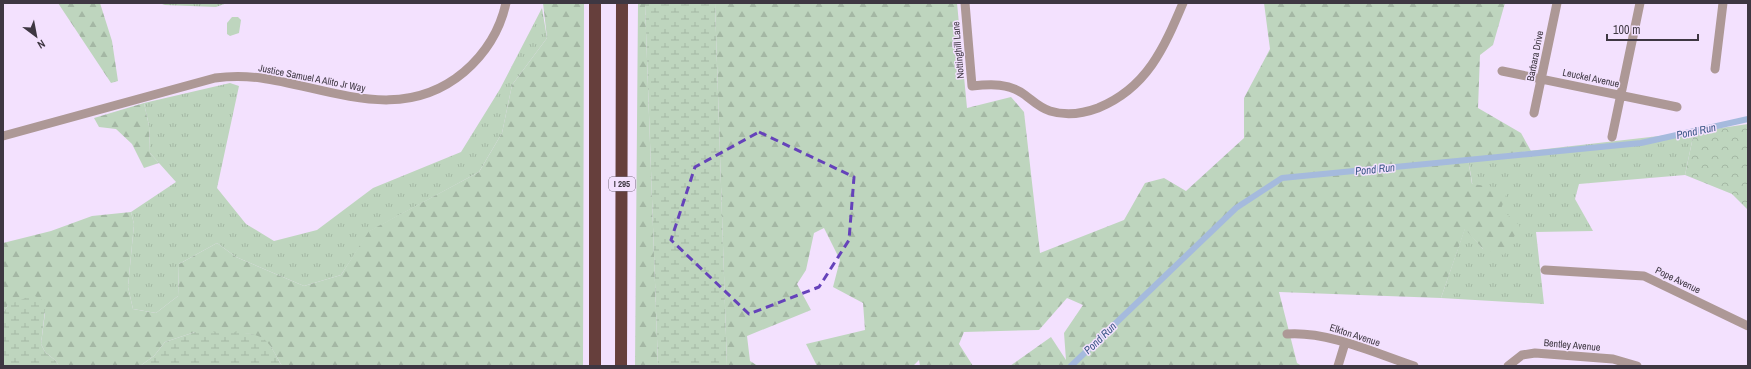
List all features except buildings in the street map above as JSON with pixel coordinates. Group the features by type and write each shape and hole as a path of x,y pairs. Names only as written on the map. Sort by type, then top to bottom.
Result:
{"highway":[{"name":"I 295","path":"595,3 595,366"},
{"name":"I 295","path":"621,366 622,3"}],"street":[{"name":"Justice Samuel A Alito Jr Way","path":"3,136 215,78 237,76 262,78 368,100 394,100 409,98 436,89 448,83 470,66 481,55 495,33 506,3"},
{"name":"Nottinghill Lane","path":"966,3 972,86 988,84 1008,86 1040,107 1050,111 1070,114 1092,110 1105,105 1135,85 1144,76 1160,53 1183,3"},
{"name":"Barbara Drive","path":"1534,113 1557,3"},
{"path":"1612,137 1640,3"},
{"path":"1715,69 1724,3"},
{"name":"Leuckel Avenue","path":"1502,71 1677,107"},
{"name":"Pope Avenue","path":"1545,270 1644,276 1748,326"},
{"name":"Elkton Avenue","path":"1287,334 1312,334 1345,343 1414,366"},
{"path":"1338,366 1345,343"},
{"name":"Bentley Avenue","path":"1508,366 1522,355 1535,353 1613,359 1637,366"}],"highlighted area":[{"path":"759,132 854,177 849,240 819,287 749,314 671,240 695,167"}],"green space":[{"path":"58,3 100,3 112,41 118,81 111,83"},
{"path":"159,3 227,3 216,7 165,5"},
{"path":"543,3 584,3 583,366 282,366 271,347 251,334 195,332 165,342 154,356 140,366 59,366 55,360 45,352 41,344 45,313 8,305 3,313 3,243 51,231 92,216 131,212 134,224 128,287 133,309 156,313 178,296 179,264 217,243 236,257 304,286 341,275 369,231 479,172 502,133 512,85 547,38"},
{"path":"638,3 645,3 658,366 635,366"},
{"path":"645,3 715,3 727,366 658,366"},
{"path":"715,3 957,3 967,108 1011,97 1024,112 1040,253 1124,220 1145,183 1164,178 1186,191 1244,138 1244,98 1270,49 1264,3 1505,3 1493,45 1480,55 1478,108 1521,133 1531,151 1468,158 1472,184 1508,189 1501,209 1520,226 1504,255 1483,249 1465,229 1441,298 1279,292 1297,363 1302,366 1010,366 1051,337 1066,360 1064,333 1083,305 1067,298 1039,330 964,332 959,344 973,366 920,366 919,360 913,366 817,366 806,344 865,330 863,303 833,287 840,260 824,228 814,233 806,270 797,284 811,310 747,336 750,361 758,366 727,366"},
{"path":"542,8 547,38 512,85 502,133 479,172 370,231 341,275 304,286 236,257 217,243 179,264 178,296 156,313 133,309 128,287 134,224 131,212 176,182 150,153 149,126 144,103 230,83 239,86 217,188 246,224 274,241 317,230 373,188 461,152 500,89"},
{"path":"232,17 238,17 241,20 239,33 230,36 227,34 227,23"},
{"path":"144,103 149,126 150,153 159,163 144,168 132,144 116,129 99,127 94,118"},
{"path":"1748,124 1748,210 1732,194 1685,175 1694,132"},
{"path":"1694,132 1685,175 1579,184 1575,199 1593,231 1536,232 1544,304 1441,298 1465,228 1483,249 1468,158"},
{"path":"33,295 46,302 41,344 45,352 55,360 59,366 3,366 3,313 8,305"},
{"path":"195,332 230,332 256,335 262,338 274,351 282,366 140,366 154,356 165,342"}],"waterway":[{"name":"Pond Run","path":"1071,366 1236,208 1282,178 1641,143 1748,119"}]}
